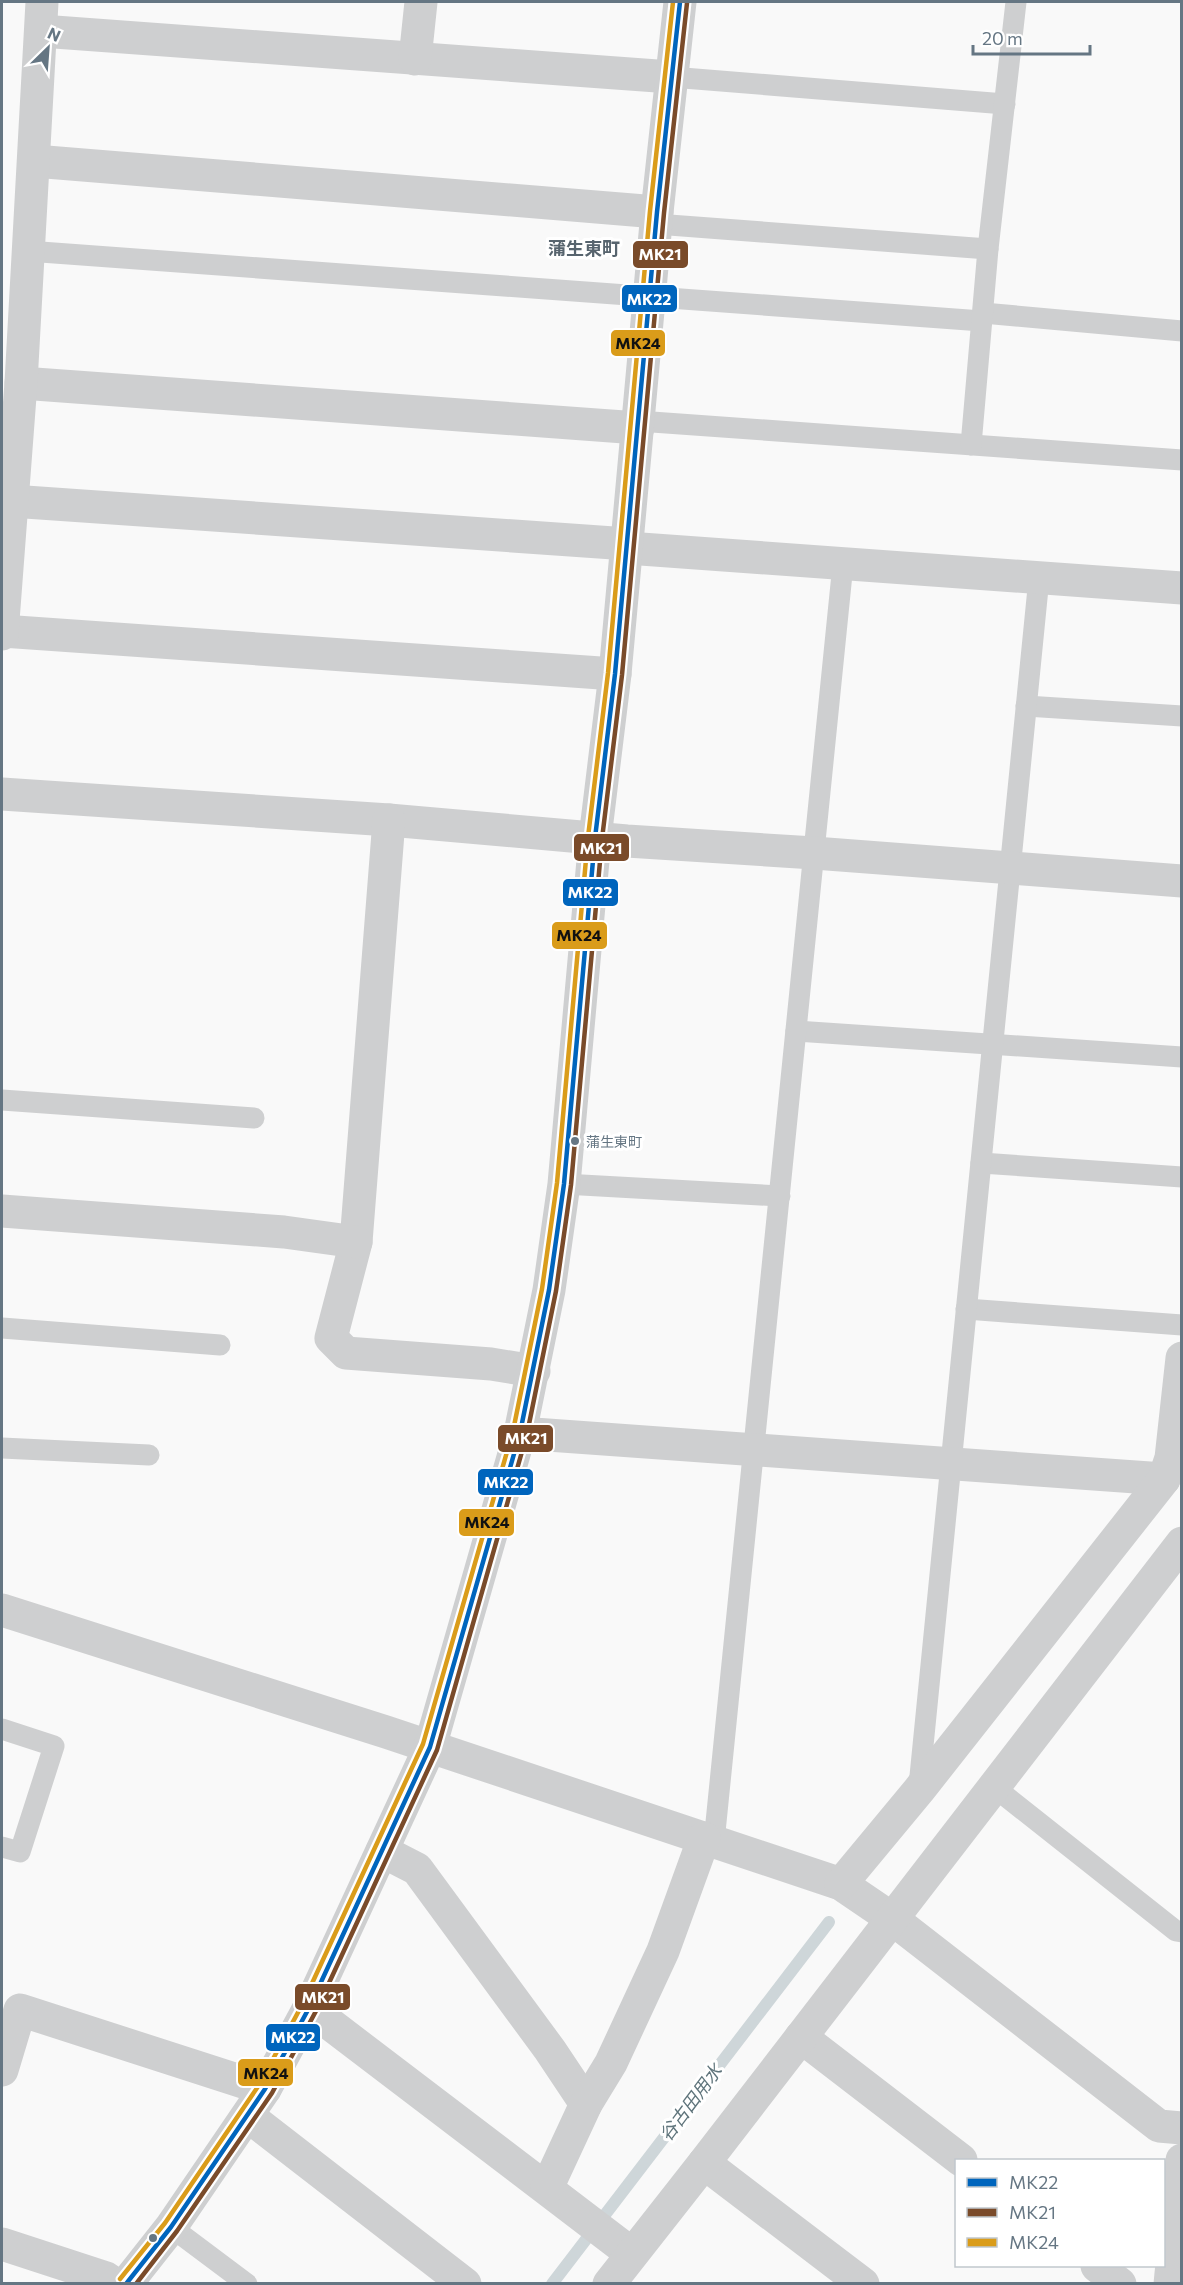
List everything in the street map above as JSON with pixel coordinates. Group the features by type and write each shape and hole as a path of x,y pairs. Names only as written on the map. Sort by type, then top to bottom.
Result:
{"street":[{"path":"416,59 421,2"},
{"path":"126,2283 171,2227 265,2088 309,2008 382,1851 430,1747 520,1432 549,1290 564,1184 595,838 615,674 657,218 680,2"},
{"path":"615,674 2,633 21,383 42,16 416,59 671,77"},
{"path":"34,161 657,218"},
{"path":"21,383 638,425"},
{"path":"11,501 1182,588"},
{"path":"2,794 389,820 595,838 1182,881"},
{"path":"389,820 357,1242 331,1338 346,1353 490,1364 534,1371"},
{"path":"2,1211 284,1232 357,1242"},
{"path":"841,1884 919,1790 1164,1479 1171,1458 1182,1358"},
{"path":"520,1432 1164,1479"},
{"path":"609,2283 1182,1543"},
{"path":"2,1610 430,1747 841,1884 891,1918 1159,2126 1182,2128"},
{"path":"547,2188 586,2104 610,2063 663,1951 709,1840"},
{"path":"382,1851 417,1869 550,2050 586,2104"},
{"path":"309,2008 632,2254"},
{"path":"2,2070 20,2010 265,2088"},
{"path":"801,2037 960,2159"},
{"path":"248,2116 465,2283"},
{"path":"1170,2283 1182,2160"},
{"path":"704,2163 828,2273 863,2283"},
{"path":"2,2244 106,2278 114,2283"},
{"path":"1100,2267 1120,2283"}],"lane":[{"path":"970,445 988,249 1016,2"},
{"path":"671,77 1005,104"},
{"path":"657,218 988,249"},
{"path":"27,250 650,296 1182,331"},
{"path":"638,425 1182,460"},
{"path":"709,1840 754,1448 843,564"},
{"path":"919,1790 1039,578"},
{"path":"1026,706 1182,716"},
{"path":"796,1031 1182,1057"},
{"path":"2,1100 254,1118"},
{"path":"981,1163 1182,1177"},
{"path":"564,1184 780,1196"},
{"path":"966,1309 1182,1325"},
{"path":"2,1328 220,1345"},
{"path":"2,1448 149,1455"},
{"path":"2,1729 54,1746 20,1852 2,1847"},
{"path":"994,1787 1176,1931 1182,1932"},
{"path":"171,2227 247,2283"}],"waterway":[{"name":"谷古田用水","path":"552,2284 829,1922"}],"transit line":[{"name":"MK24","path":"120,2279 165,2223 259,2085 302,2005 423,1744 513,1431 542,1289 557,1183 588,837 608,673 650,211 673,2"},
{"name":"MK22","path":"126,2284 171,2227 265,2089 309,2008 430,1747 520,1433 549,1290 564,1184 595,838 615,674 657,212 680,2"},
{"name":"MK21","path":"136,2284 177,2231 272,2093 316,2011 437,1750 527,1434 556,1291 571,1185 602,839 622,675 664,213 687,3"}],"place":[{"name":"蒲生東町","path":"575,1141"}],"district":[{"name":"蒲生東町","path":"584,249"}]}
